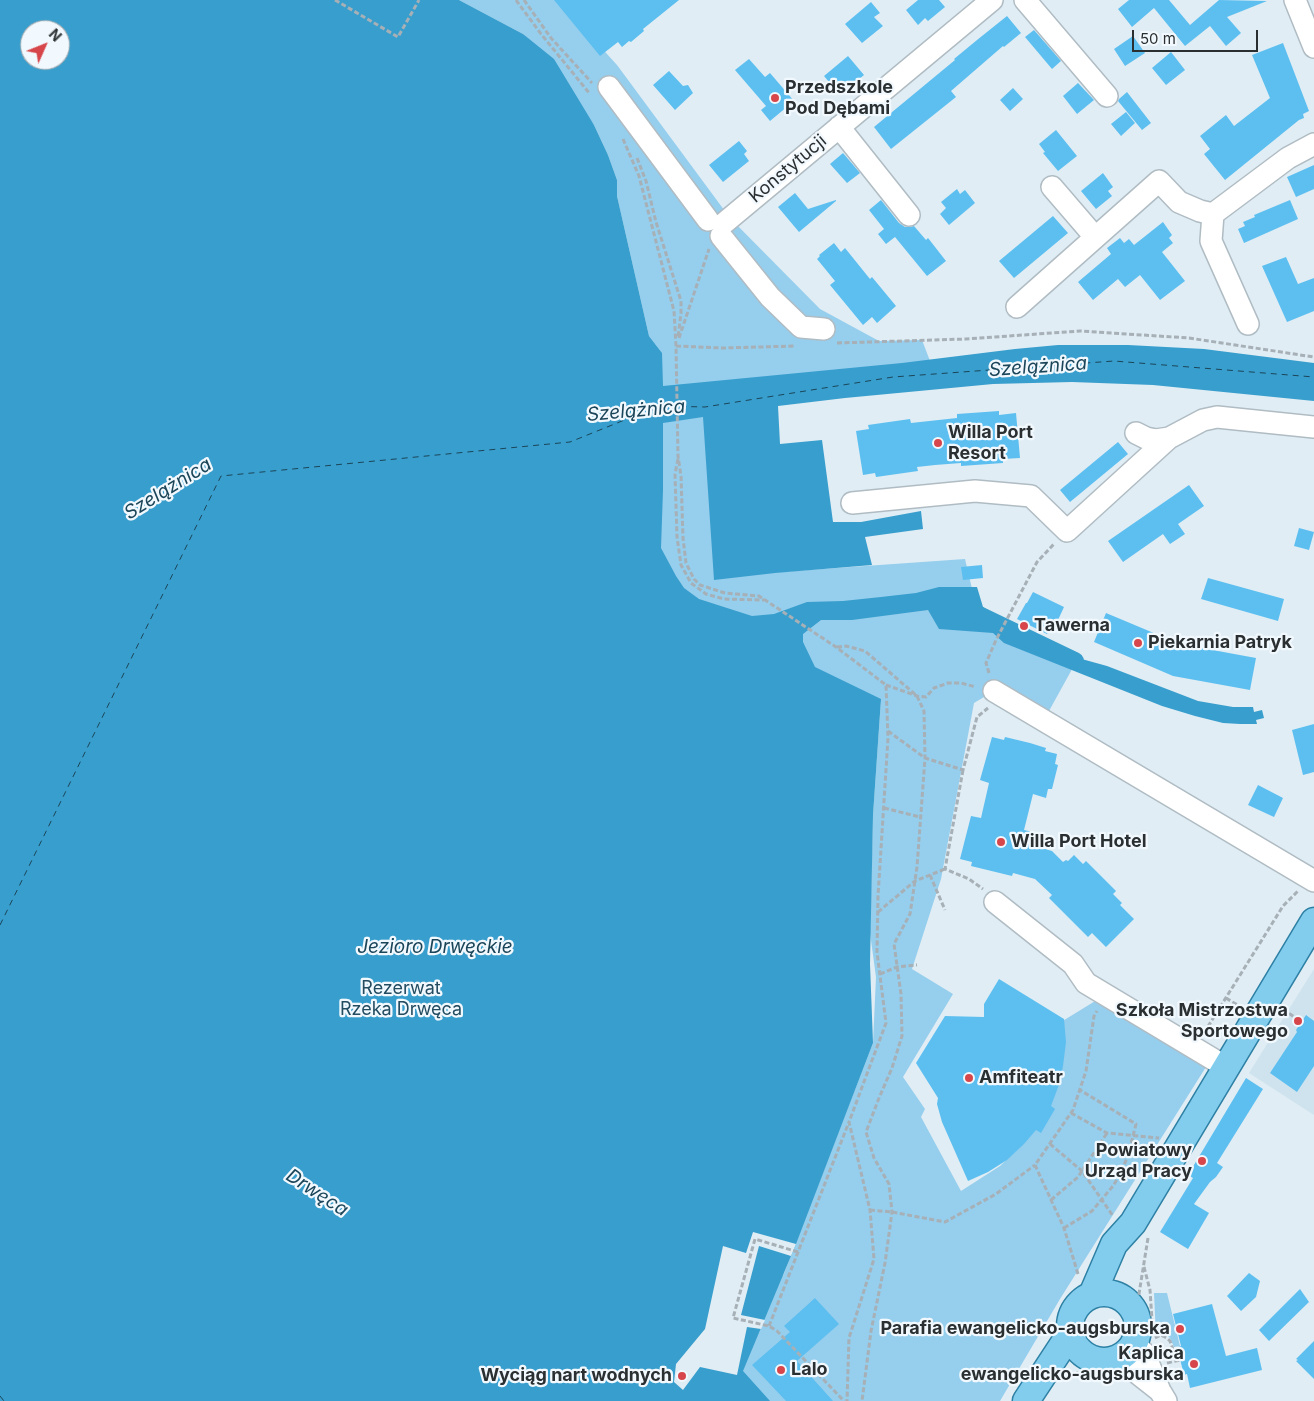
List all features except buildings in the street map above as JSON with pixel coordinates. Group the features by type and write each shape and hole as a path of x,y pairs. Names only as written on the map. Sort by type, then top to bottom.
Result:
{"main road":[{"path":"1096,1289 1128,1303 1136,1315 1138,1329 1129,1354 1109,1361 1092,1359 1077,1344 1070,1324 1072,1314 1077,1306 1096,1289 1114,1244 1132,1225 1313,924"},
{"path":"1032,1392 1077,1344"}],"street":[{"name":"Konstytucji","path":"718,227 992,0"},
{"path":"1025,0 1108,96"},
{"path":"1295,0 1314,47"},
{"path":"601,92 718,227 770,297 801,327 828,336"},
{"path":"839,127 909,214"},
{"path":"1248,324 1211,241 1213,214 1288,158 1314,144"},
{"path":"1017,307 1159,180 1180,202 1200,211 1213,214"},
{"path":"1052,187 1095,237"},
{"path":"852,503 975,490 1031,496 1067,531 1169,438 1203,420 1217,417 1314,427"},
{"path":"1136,433 1156,440 1169,438"},
{"path":"991,699 1308,884"},
{"path":"995,902 1073,964 1086,983 1226,1067"},
{"path":"1129,1354 1163,1396"}],"path":[{"path":"335,0 398,37 419,0"},
{"path":"516,0 541,34 601,92"},
{"path":"524,0 551,38 601,92"},
{"path":"621,134 639,176 674,311 678,456 681,476 683,538 686,563 694,579 700,585 709,589 725,593 759,596 836,647 886,685 917,696 926,697 934,688 961,683 991,699"},
{"path":"636,156 646,181 656,222 681,301 676,346"},
{"path":"676,346 700,274"},
{"path":"828,336 966,339 1080,331 1189,338 1314,357"},
{"path":"676,346 722,348 803,345"},
{"path":"678,456 675,474 681,565 692,583 706,594 724,599 765,600"},
{"path":"945,869 964,770 977,717 991,699 986,663 1037,562 1067,531"},
{"path":"836,647 846,646 865,651 917,696 924,712 925,758 915,881 910,914 894,944 901,994 902,1036 892,1068 866,1132 874,1158 889,1184 892,1212 885,1262 871,1331 862,1401"},
{"path":"769,1326 886,1023 877,952 887,730 886,685"},
{"path":"887,730 925,758 964,770"},
{"path":"884,808 920,817"},
{"path":"878,913 915,881 945,869 969,879 995,902"},
{"path":"930,875 946,910"},
{"path":"1194,1049 1283,906 1308,884"},
{"path":"880,974 897,967 917,965"},
{"path":"870,1210 892,1212 945,1222 996,1194 1035,1165 1071,1114 1086,1071 1094,1016 1105,995"},
{"path":"1226,998 1242,1008"},
{"path":"1276,1012 1281,1007 1301,1022"},
{"path":"1064,1228 1092,1211 1114,1186 1122,1170 1136,1124 1080,1090"},
{"path":"1071,1114 1107,1133 1162,1138"},
{"path":"845,1401 849,1338 874,1259 870,1210 849,1122"},
{"path":"1051,1200 1078,1177 1107,1133"},
{"path":"1050,1144 1082,1170 1103,1199 1132,1225 1150,1290 1129,1354"},
{"path":"1035,1165 1064,1228 1096,1289"},
{"path":"798,1252 755,1239 733,1318 769,1326 777,1331 845,1401"},
{"path":"1129,1354 1144,1264"},
{"path":"1064,1378 1090,1371 1105,1372 1129,1354 1162,1335 1170,1341 1178,1360 1170,1362"},
{"path":"1164,1357 1170,1370"}],"shaded area":[{"name":"Szkoła Mistrzostwa Sportowego","path":"1314,969 1314,1115 1249,1073"}],"green space":[{"name":"Jezioro Drwęckie","path":"0,0 363,0 662,353 649,336 617,196 617,180 594,125 523,34 459,0 558,0 617,65 730,218 820,309 879,341 922,340 935,374 705,407 751,574 965,559 978,614 1076,662 1044,720 994,691 974,703 941,879 912,969 953,994 903,1077 925,1109 921,1117 961,1191 1000,1166 1024,1143 1061,1022 1105,995 1211,1059 1060,1299 1000,1401 0,1401","holes":["881,699 873,815 870,933 876,977 873,1043 783,1276"]},
{"path":"1154,1293 1167,1293 1180,1346 1174,1347 1170,1338 1165,1334 1161,1333 1156,1336"}],"water":[{"name":"Jezioro Drwęckie","path":"0,0 459,0 523,34 554,59 594,125 608,155 617,180 617,196 649,336 662,353 663,386 902,363 1058,345 1128,345 1204,349 1314,363 1314,401 1153,385 1072,382 993,384 778,406 780,444 822,440 833,522 861,522 921,511 923,529 865,537 872,565 714,580 703,417 663,423 661,548 684,588 699,599 752,616 774,614 807,602 881,597 916,593 939,587 977,587 983,607 999,618 995,627 1045,650 1107,666 1198,701 1233,707 1253,707 1254,712 1262,710 1264,718 1256,720 1257,724 1223,723 1162,706 1004,643 993,633 939,629 928,610 852,620 821,620 803,634 803,642 815,667 881,699 873,815 870,964 873,1043 796,1244 743,1371 770,1401 0,1401"}],"pier":[{"path":"753,1232 796,1244 791,1256 759,1246 741,1315 765,1320 763,1325 761,1329 747,1327 737,1375 700,1367 683,1390 674,1382 676,1364 705,1329 723,1246 746,1253"}],"waterway":[{"path":"975,613 1075,661"}],"ferry route":[{"path":"0,925 221,476 570,442 664,406 705,407 893,377 1114,361 1314,377"},
{"path":"0,1396 4,1401"}],"place":[{"name":"Przedszkole Pod Dębami","path":"775,98"},
{"name":"Willa Port Resort","path":"938,443"},
{"name":"Tawerna","path":"1024,626"},
{"name":"Piekarnia Patryk","path":"1138,643"},
{"name":"Willa Port Hotel","path":"1001,842"},
{"name":"Szkoła Mistrzostwa Sportowego","path":"1298,1021"},
{"name":"Amfiteatr","path":"969,1078"},
{"name":"Powiatowy Urząd Pracy","path":"1202,1161"},
{"name":"Parafia ewangelicko-augsburska","path":"1180,1329"},
{"name":"Kaplica ewangelicko-augsburska","path":"1194,1364"},
{"name":"Lalo","path":"781,1370"},
{"name":"Wyciąg nart wodnych","path":"682,1376"}],"water label":[{"name":"Szelążnica","path":"1038,367"},
{"name":"Szelążnica","path":"636,411"},
{"name":"Szelążnica","path":"168,489"},
{"name":"Drwęca","path":"317,1193"}],"park label":[{"name":"Rezerwat Rzeka Drwęca","path":"401,1000"}]}
